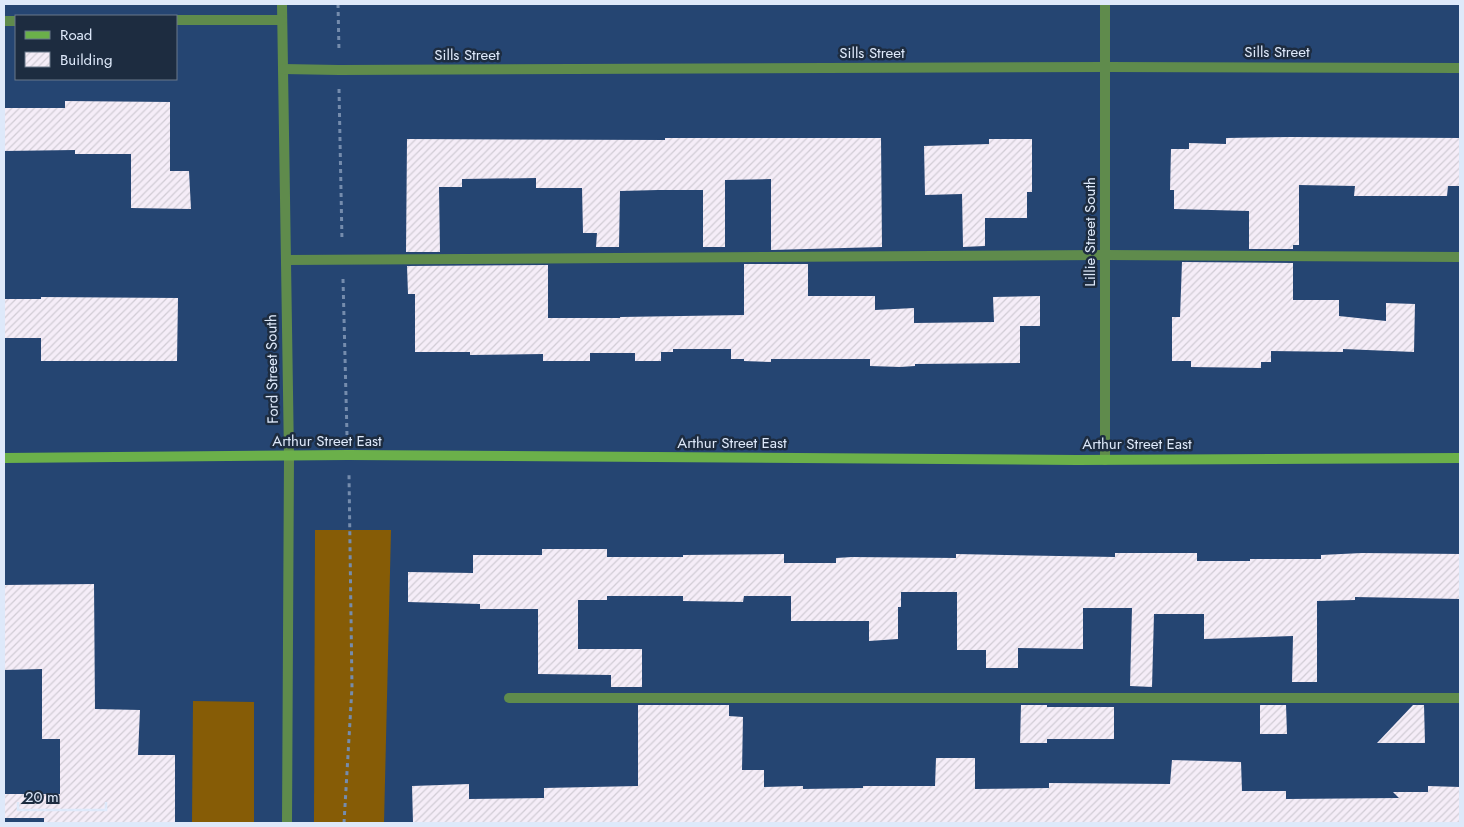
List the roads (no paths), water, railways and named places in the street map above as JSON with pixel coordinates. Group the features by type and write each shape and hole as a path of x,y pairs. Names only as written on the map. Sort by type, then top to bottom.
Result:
{"main road":[{"name":"Arthur Street East","path":"4,458 348,455 1105,460 1460,458"}],"street":[{"name":"Ford Street South","path":"282,4 289,456 287,823"},
{"name":"Lillie Street South","path":"1105,4 1105,460"},
{"path":"178,20 282,20"},
{"name":"Sills Street","path":"283,69 1460,68"},
{"path":"286,260 1105,255 1460,257"},
{"path":"509,698 1460,698"}]}
